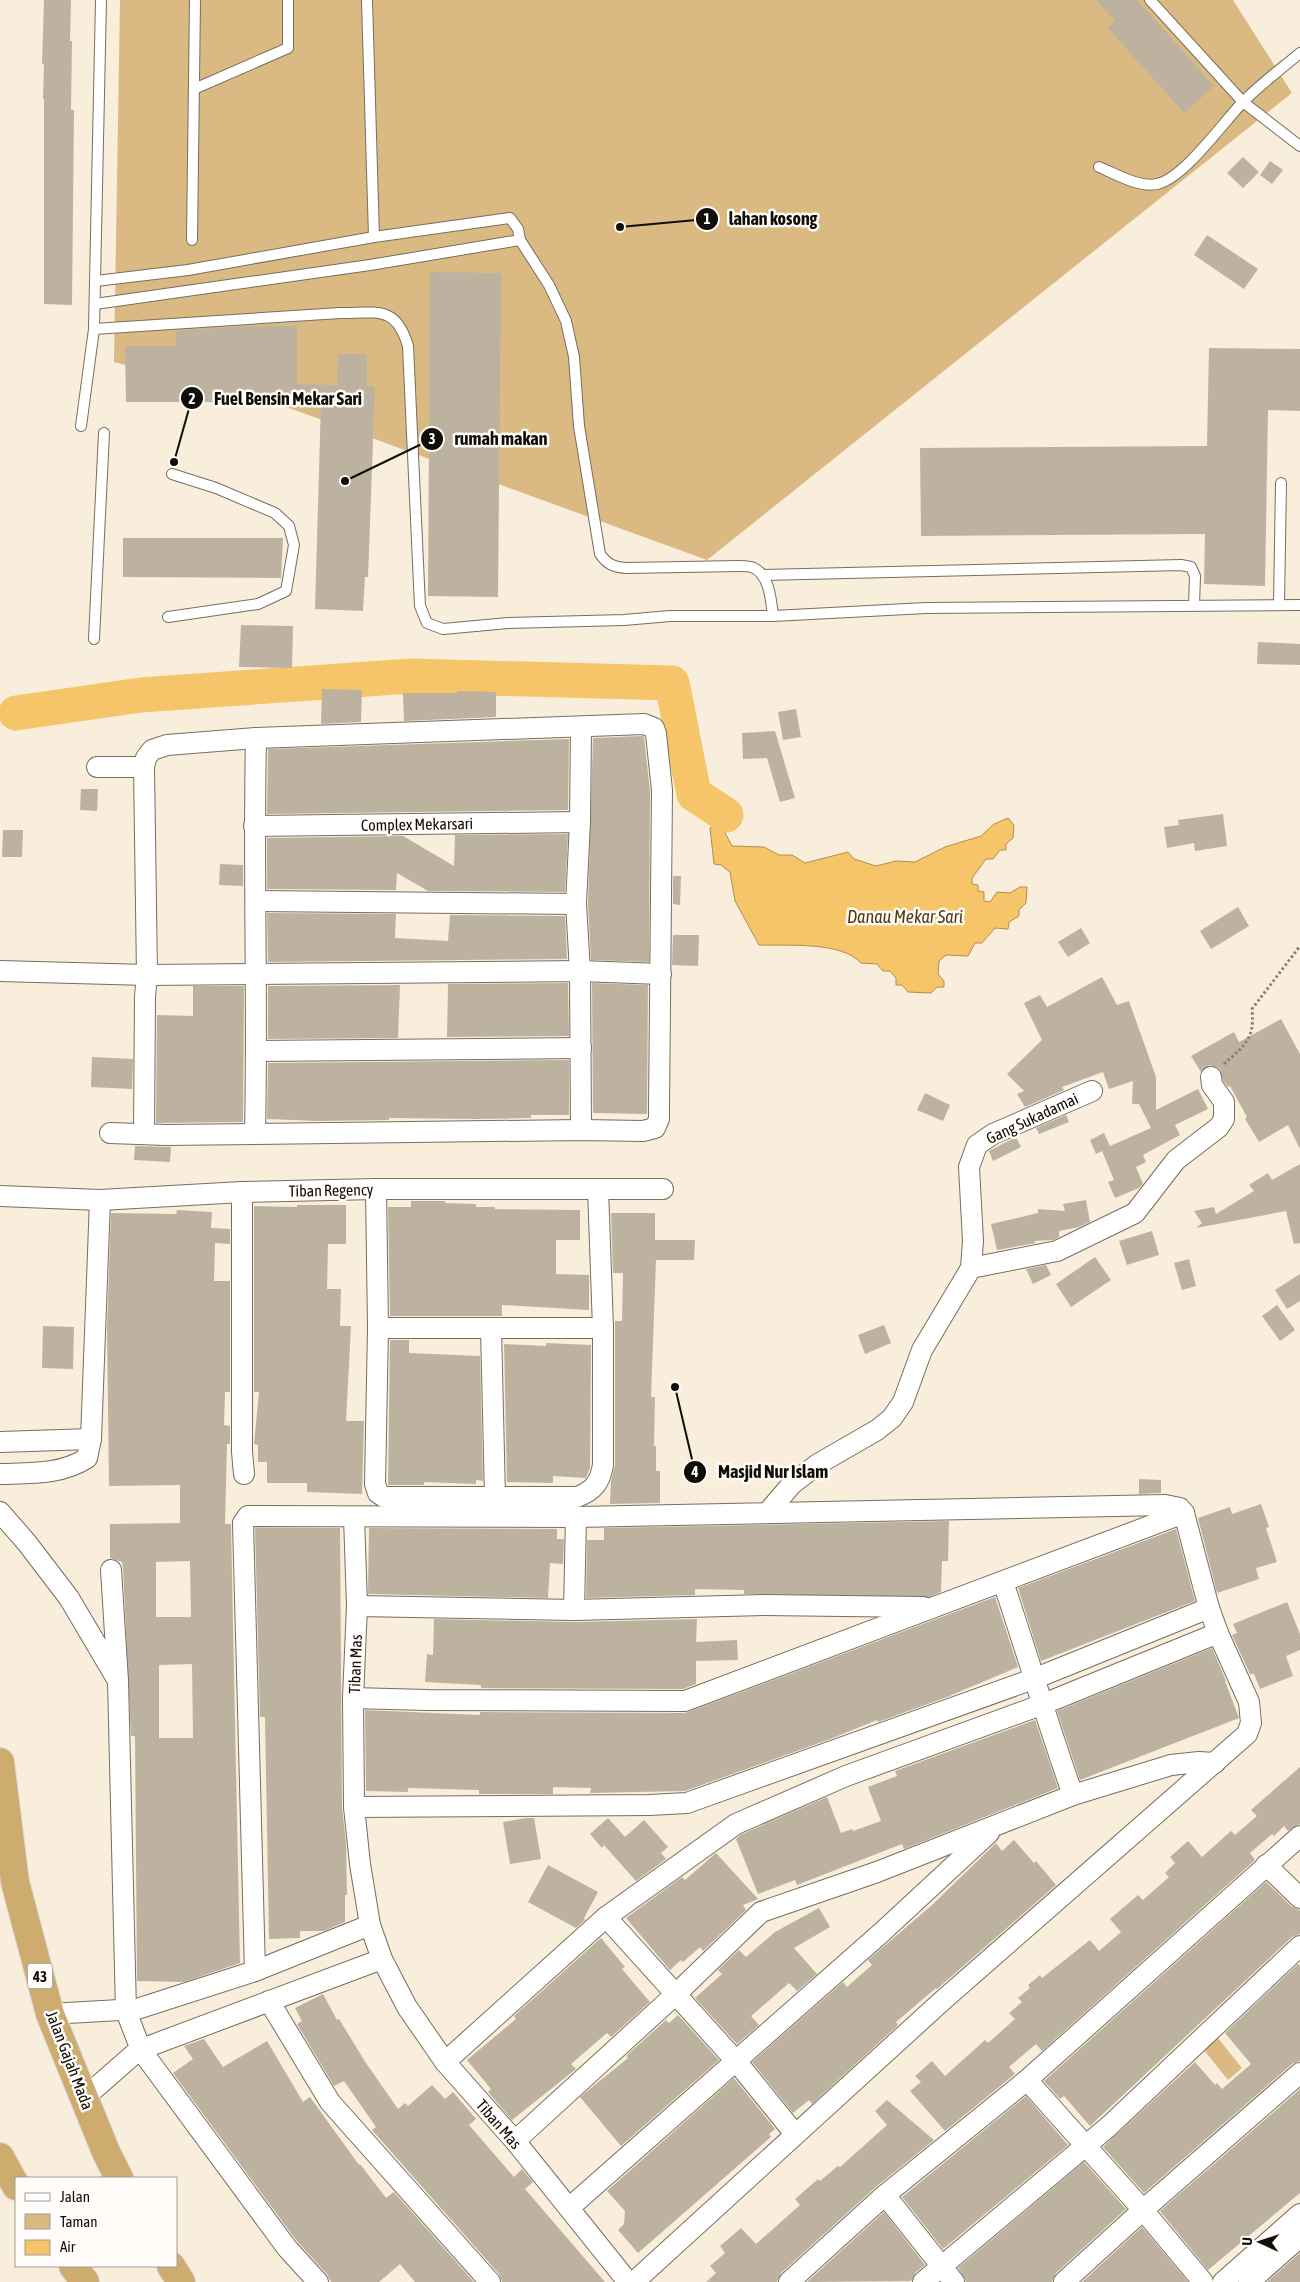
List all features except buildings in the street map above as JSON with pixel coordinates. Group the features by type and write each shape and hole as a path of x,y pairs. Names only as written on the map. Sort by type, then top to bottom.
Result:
{"highway":[{"name":"Jalan Gajah Mada","path":"0,1762 15,1882 50,2014 106,2152 118,2177"},
{"path":"0,2157 15,2184"},
{"path":"75,2267 85,2282"},
{"path":"171,2267 181,2282"}],"street":[{"path":"110,1133 144,1134 650,1130 657,1124 659,1110 661,974 662,790 654,728 644,724 256,738 161,746 152,750 144,767 148,975 145,996 144,1134"},
{"path":"580,727 580,822 576,904 580,971 581,1130"},
{"path":"255,1133 257,1051 254,826 256,738"},
{"path":"97,767 144,767"},
{"name":"Complex Mekarsari","path":"254,826 580,822"},
{"path":"256,900 576,904"},
{"path":"0,971 148,975 580,971 661,974"},
{"path":"257,1051 581,1048"},
{"path":"768,1512 792,1484 818,1464 877,1430 892,1418 903,1402 922,1350 970,1268 1057,1251 1136,1212 1176,1160 1219,1128 1224,1119 1224,1102 1212,1085 1211,1076"},
{"name":"Gang Sukadamai","path":"970,1268 973,1242 969,1167 977,1145 993,1134 1092,1090"},
{"path":"376,1189 378,1328 375,1484 378,1493 384,1497 577,1497 588,1493 595,1487 601,1476 603,1465 603,1328 598,1189"},
{"name":"Tiban Regency","path":"0,1196 100,1200 242,1192 376,1189 663,1189"},
{"path":"242,1192 242,1452 244,1474"},
{"path":"0,1474 45,1473 72,1468 87,1458 91,1439 100,1200"},
{"path":"378,1328 603,1328"},
{"path":"491,1329 494,1497"},
{"path":"0,1442 91,1439"},
{"path":"255,1971 243,1523 248,1516 576,1518 768,1512 1165,1505 1180,1508 1184,1513 1209,1608 1218,1634 1249,1702 1251,1723 1246,1734 942,2001 634,2282"},
{"path":"0,1512 27,1543 69,1598 118,1681"},
{"path":"353,1698 685,1701 1184,1513"},
{"name":"Tiban Mas","path":"354,1517 357,1606 353,1698 354,1807 360,1864 370,1925 382,1959 407,2007 445,2062 515,2141 628,2282"},
{"path":"574,1610 576,1518"},
{"path":"111,1570 118,1681 126,2011 141,2050 287,2248 318,2282"},
{"path":"1003,1582 1036,1678 1041,1705 1073,1796"},
{"path":"357,1606 574,1610 765,1605 933,1607"},
{"path":"354,1807 649,1806 687,1802 1036,1678 1209,1608"},
{"path":"445,2062 606,1917 736,1824 846,1776 1041,1705 1218,1634"},
{"path":"515,2141 676,1994 761,1912 877,1872 1073,1796 1171,1765 1198,1762 1215,1763"},
{"path":"570,2208 881,1933 997,1826"},
{"path":"789,2282 885,2195 1027,2080 1300,1836"},
{"path":"1266,1865 1300,1898"},
{"path":"606,1917 736,2061 794,2134"},
{"path":"50,2014 137,2009 255,1971 370,1925"},
{"path":"923,2282 1108,2127 1300,1946"},
{"path":"84,2098 141,2050 290,1992 382,1959"},
{"path":"280,1960 290,1992"},
{"path":"269,2001 330,2102 490,2282"},
{"path":"1064,2282 1143,2210 1300,2073"},
{"path":"1027,2080 1143,2210 1203,2282"},
{"path":"885,2195 940,2267 954,2282"},
{"path":"1223,2282 1300,2214"},
{"path":"1249,2282 1300,2237"}],"lane":[{"path":"80,426 94,329 102,0"},
{"path":"192,240 195,0"},
{"path":"194,88 288,48 288,0"},
{"path":"367,0 374,237"},
{"path":"1150,0 1243,102 1300,146"},
{"path":"1099,167 1142,185 1157,184 1174,176 1190,162 1243,102 1300,53"},
{"path":"96,281 188,270 374,237 510,218 518,229 520,240 549,284 566,321 574,358 580,426 600,554 605,562 613,566 626,568 739,566 754,568 762,575 768,587 773,616"},
{"path":"95,304 400,260 520,240"},
{"path":"94,329 340,313 378,313 388,315 397,321 404,331 408,346 420,606 428,624 434,627 443,629 670,616 773,616 926,608 1300,605"},
{"path":"94,639 104,433"},
{"path":"168,617 258,604 286,591 294,545 289,526 275,513 216,488 172,474"},
{"path":"1278,605 1281,483"},
{"path":"762,575 1181,565 1191,567 1195,576 1194,605"}],"path":[{"path":"1211,1076 1249,1039 1254,1026 1252,1009 1300,946"}],"green space":[{"path":"120,0 1233,0 1292,93 707,560 292,409 114,362"},
{"path":"1217,2037 1242,2068 1228,2080 1203,2049"}],"water":[{"name":"Danau Mekar Sari","path":"726,815 723,829 732,846 764,847 779,855 792,855 805,863 848,852 854,859 876,866 896,861 915,862 945,847 981,836 994,824 1008,818 1014,825 1013,838 1006,844 1006,850 1000,850 993,859 986,859 972,878 972,884 978,885 978,891 984,892 984,901 990,902 997,892 1010,893 1020,887 1027,887 1026,903 1019,910 1019,916 1009,922 1008,929 995,928 982,943 975,943 968,956 946,955 939,961 938,974 944,981 944,987 937,987 931,993 908,992 902,985 896,985 896,978 890,971 883,971 877,964 861,963 841,951 813,946 759,945 735,901 730,872 721,865 714,864 710,828"}],"waterway":[{"path":"16,713 141,695 411,676 672,683 694,794 726,815"}],"place":[{"name":"lahan kosong","path":"620,227"},
{"name":"Fuel Bensin Mekar Sari","path":"174,462"},
{"name":"rumah makan","path":"345,481"},
{"name":"Masjid Nur Islam","path":"675,1387"}]}
